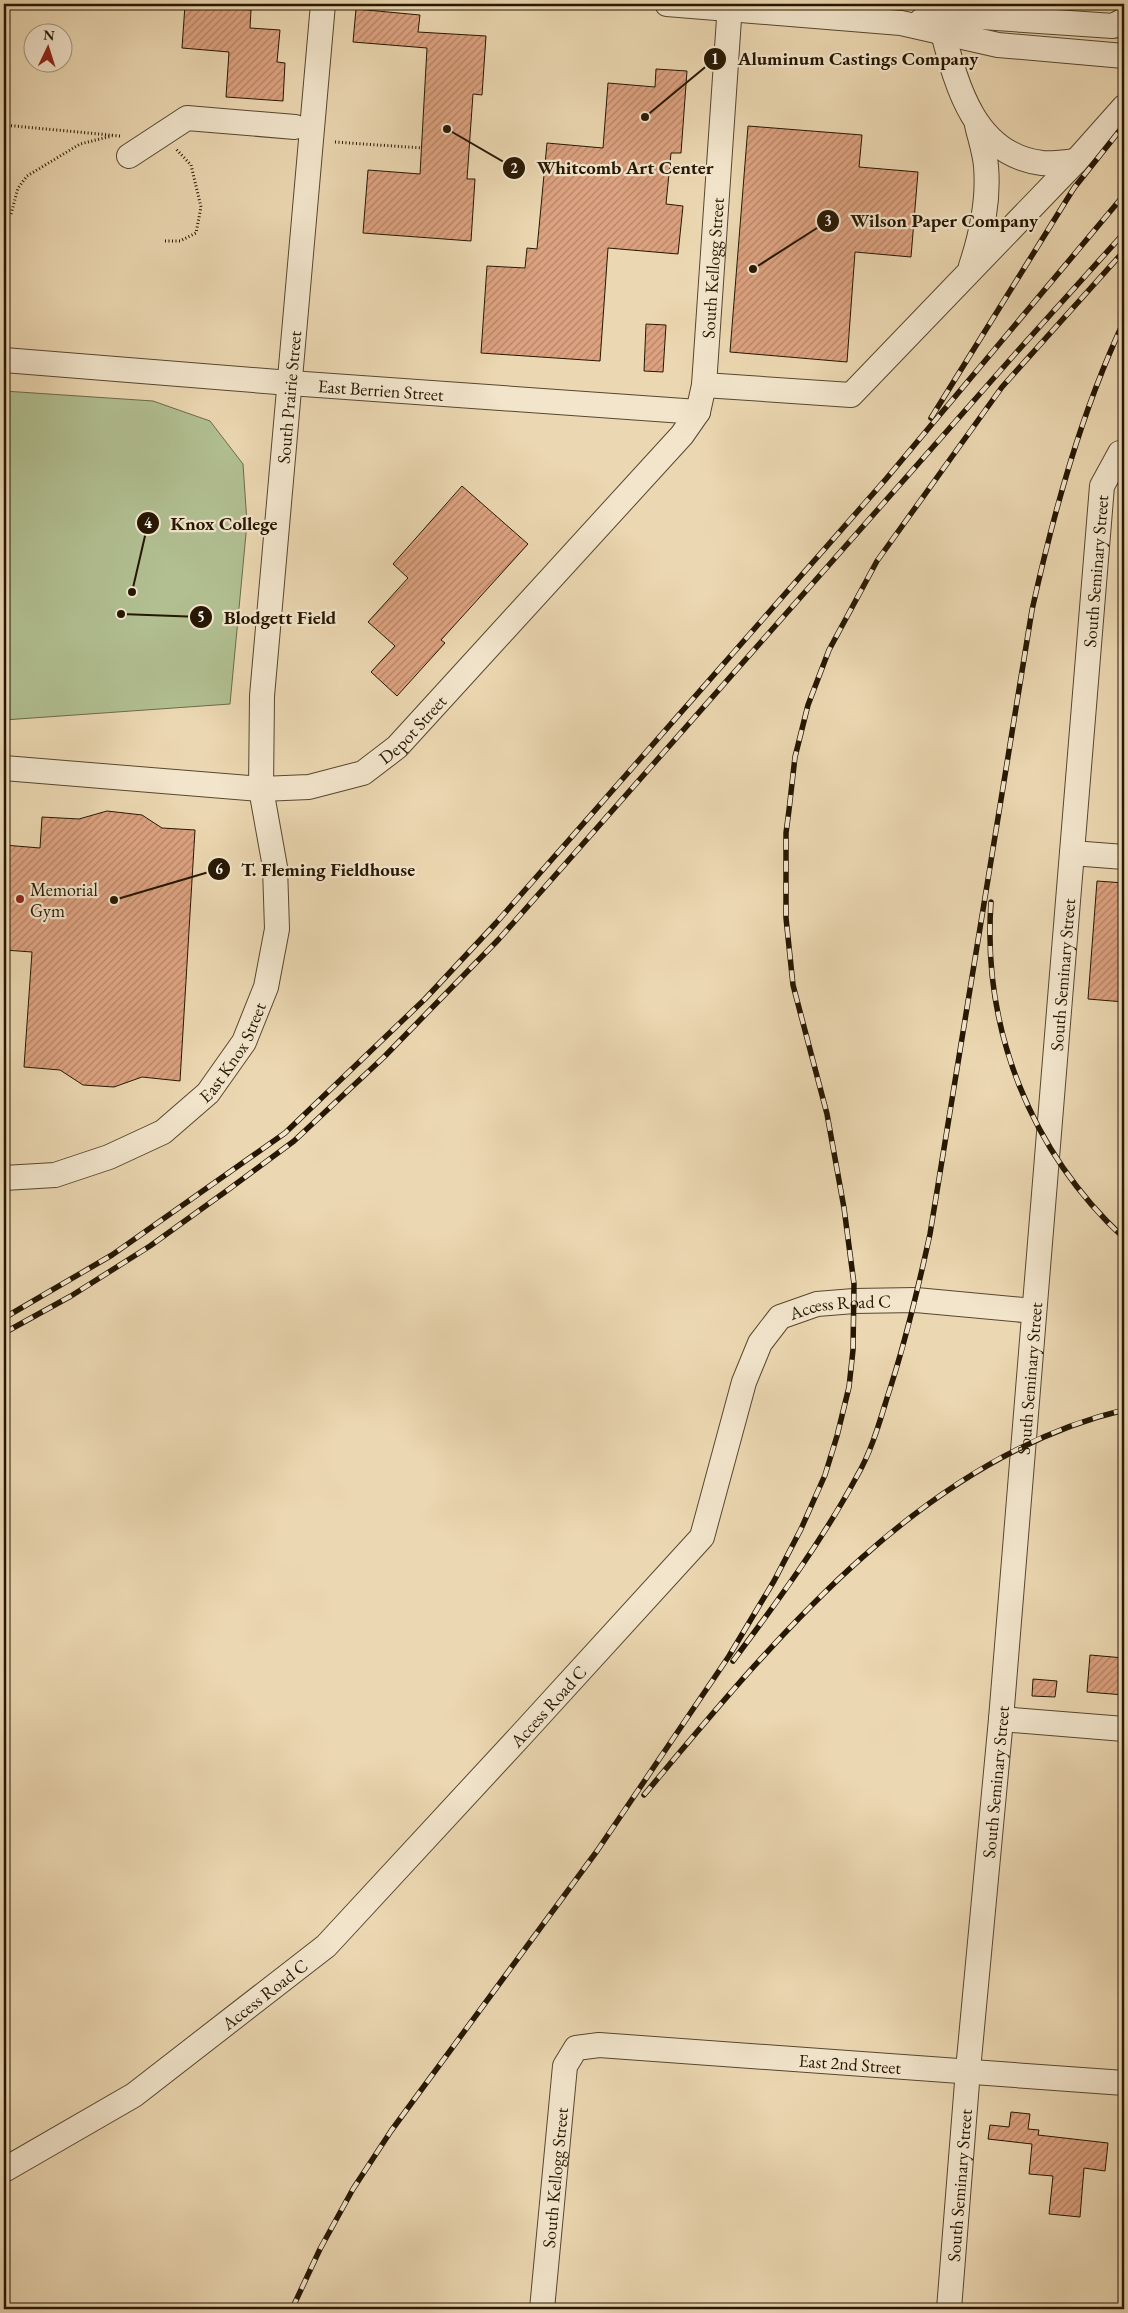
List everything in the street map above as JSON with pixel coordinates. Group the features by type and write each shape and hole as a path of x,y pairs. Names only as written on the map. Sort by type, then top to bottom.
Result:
{"street":[{"name":"South Prairie Street","path":"262,789 262,696 323,4"},
{"path":"667,4 730,6 901,23 998,45 1124,56"},
{"name":"South Kellogg Street","path":"698,412 704,385 730,6"},
{"path":"901,23 967,16 1112,26 1124,20"},
{"path":"943,33 956,84 976,123 986,165 987,197 983,224 970,271"},
{"path":"704,385 851,395 1076,161 1124,107"},
{"path":"129,156 187,118 294,126"},
{"path":"976,123 997,145 1020,158 1042,163 1076,161"},
{"name":"East Berrien Street","path":"4,360 290,383 698,412"},
{"name":"Depot Street","path":"4,768 262,789 310,787 364,773 397,747 682,435 698,412"},
{"name":"South Seminary Street","path":"949,2309 968,2070 1001,1719 1102,486 1122,453"},
{"name":"East Knox Street","path":"4,1178 55,1175 109,1157 163,1132 208,1093 244,1042 266,987 277,929 275,867 262,789"},
{"path":"1072,853 1124,857"},
{"name":"Access Road C","path":"4,2170 134,2096 326,1946 531,1725 702,1537 744,1382 760,1342 780,1318 817,1304 854,1301 916,1300 1034,1311"},
{"path":"1001,1719 1124,1729"},
{"name":"East 2nd Street","path":"576,2048 599,2044 1124,2083"},
{"name":"South Kellogg Street","path":"542,2309 565,2066 576,2048"}],"path":[{"path":"11,214 18,188 27,176 80,144 115,136"},
{"path":"336,142 422,148"}],"green space":[{"path":"4,391 153,401 210,421 243,464 247,523 230,704 4,720"}],"building":[{"path":"185,5 251,10 250,28 280,30 277,62 285,63 283,101 226,97 229,52 182,48"},
{"path":"356,9 420,15 418,32 486,36 482,95 473,94 467,179 475,179 471,241 363,233 368,170 420,174 427,48 353,42"},
{"path":"656,69 687,71 681,153 671,153 666,204 683,206 678,254 608,248 600,361 481,353 487,266 525,268 527,248 537,249 547,143 603,148 608,83 655,87"},
{"path":"748,126 862,135 859,167 918,172 911,257 855,252 847,362 730,352"},
{"path":"646,324 666,325 663,372 644,371"},
{"path":"462,486 528,544 441,640 445,643 397,696 371,672 395,646 368,622 408,578 393,564"},
{"path":"107,811 142,815 162,828 195,830 180,1081 142,1077 114,1087 83,1085 60,1070 24,1067 32,952 4,950 4,845 40,848 42,817 79,819"},
{"path":"1097,881 1124,883 1124,1002 1088,999"},
{"path":"1090,1655 1124,1658 1124,1695 1087,1692"},
{"path":"1033,1679 1057,1681 1055,1697 1032,1696"},
{"path":"1011,2112 1030,2114 1028,2129 1039,2130 1038,2135 1108,2143 1105,2171 1084,2168 1080,2217 1049,2214 1053,2176 1029,2174 1032,2144 988,2139 990,2125 1009,2127"}],"railway":[{"path":"931,418 1074,188 1124,125"},
{"path":"4,1318 112,1255 285,1133 425,999 496,923 886,479 1124,195"},
{"path":"4,1333 71,1296 150,1246 225,1192 294,1141 384,1057 499,939 1124,233"},
{"path":"292,2309 320,2249 353,2189 391,2131 597,1851 729,1656 774,1581 801,1529 825,1475 849,1387 853,1350 854,1284 844,1208 827,1114 793,985 786,918 786,833 795,757 808,705 829,650 877,561 1002,387 1124,251"},
{"path":"733,1661 814,1548 857,1476 874,1438 900,1357 930,1234 1032,610 1059,499 1070,463 1095,391 1124,321"},
{"path":"991,902 990,949 995,996 1005,1041 1019,1085 1039,1127 1063,1167 1091,1204 1124,1238"},
{"path":"644,1795 744,1677 799,1619 856,1563 917,1513 981,1469 1050,1434 1124,1410"}],"place":[{"name":"Aluminum Castings Company","path":"645,117"},
{"name":"Whitcomb Art Center","path":"447,129"},
{"name":"Wilson Paper Company","path":"753,269"},
{"name":"Knox College","path":"132,592"},
{"name":"Blodgett Field","path":"121,614"},
{"name":"Memorial Gym","path":"20,899"},
{"name":"T. Fleming Fieldhouse","path":"114,900"}]}
